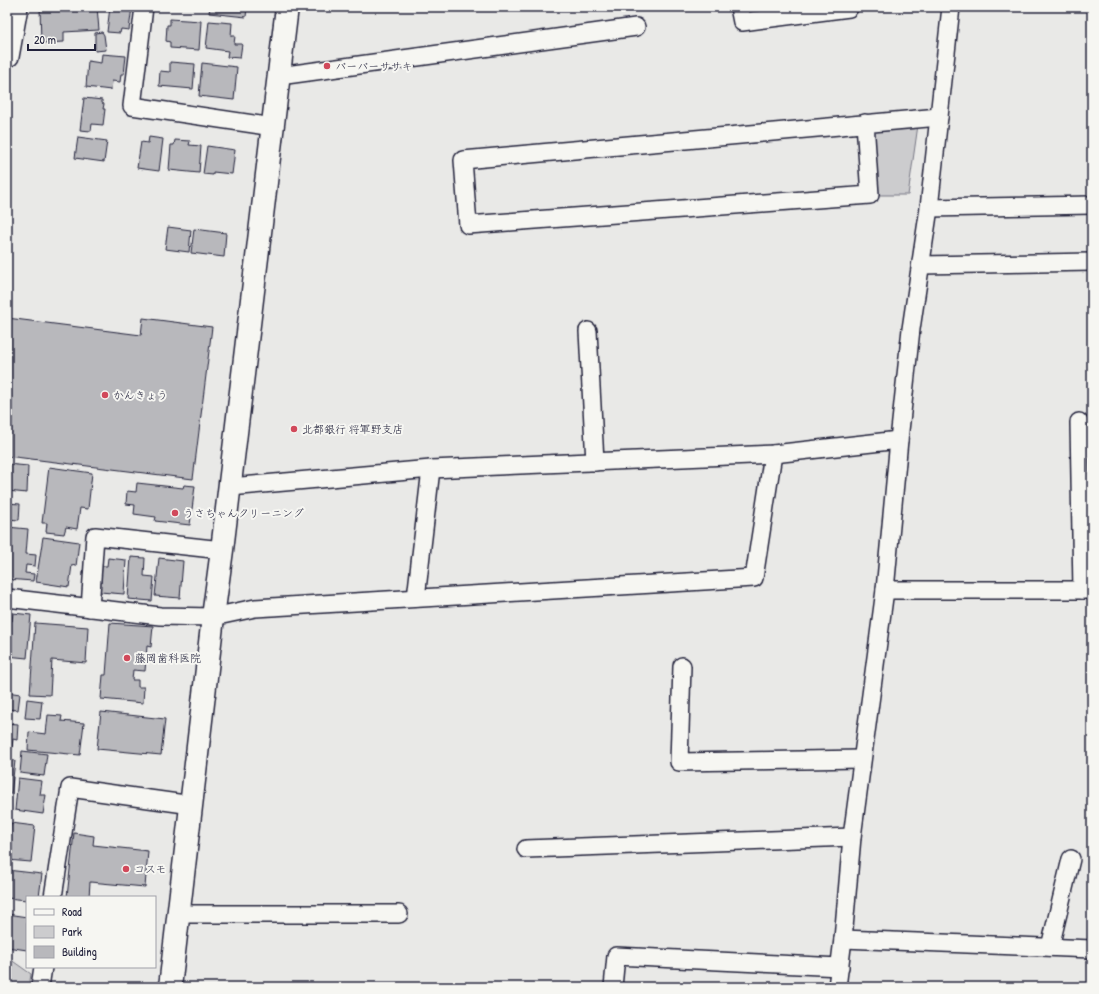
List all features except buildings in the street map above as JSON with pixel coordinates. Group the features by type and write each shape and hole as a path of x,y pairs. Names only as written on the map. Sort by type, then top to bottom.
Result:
{"street":[{"path":"7,57 10,57 19,7"},
{"path":"144,7 132,106 273,127"},
{"path":"170,987 287,7"},
{"path":"739,7 742,22 849,7"},
{"path":"837,987 852,837 885,590 911,329 929,208 951,7"},
{"path":"279,76 636,27"},
{"path":"865,123 870,195 468,225 463,160 865,123 939,117"},
{"path":"929,208 1092,205"},
{"path":"921,265 1092,262"},
{"path":"588,331 596,462"},
{"path":"885,590 1087,590 1079,422"},
{"path":"230,487 431,469 773,454 899,440"},
{"path":"7,598 160,616 213,617 255,608 754,578 773,454"},
{"path":"416,598 431,469"},
{"path":"90,608 95,536 222,550"},
{"path":"682,666 679,762 862,759"},
{"path":"53,896 70,788 192,805"},
{"path":"526,849 852,837"},
{"path":"1050,947 1071,859"},
{"path":"178,914 399,914"},
{"path":"843,939 1092,949"},
{"path":"613,987 616,956 840,967"},
{"path":"40,987 43,968"}],"green space":[{"path":"918,125 908,195 875,195 871,128"},
{"path":"7,957 31,974 29,987 7,987"}],"place":[{"name":"バーバーササキ","path":"327,66"},
{"name":"かんきょう","path":"105,395"},
{"name":"北都銀行 将軍野支店","path":"294,429"},
{"name":"うさちゃんクリーニング","path":"175,513"},
{"name":"藤岡歯科医院","path":"127,658"},
{"name":"コスモ","path":"126,869"}]}
